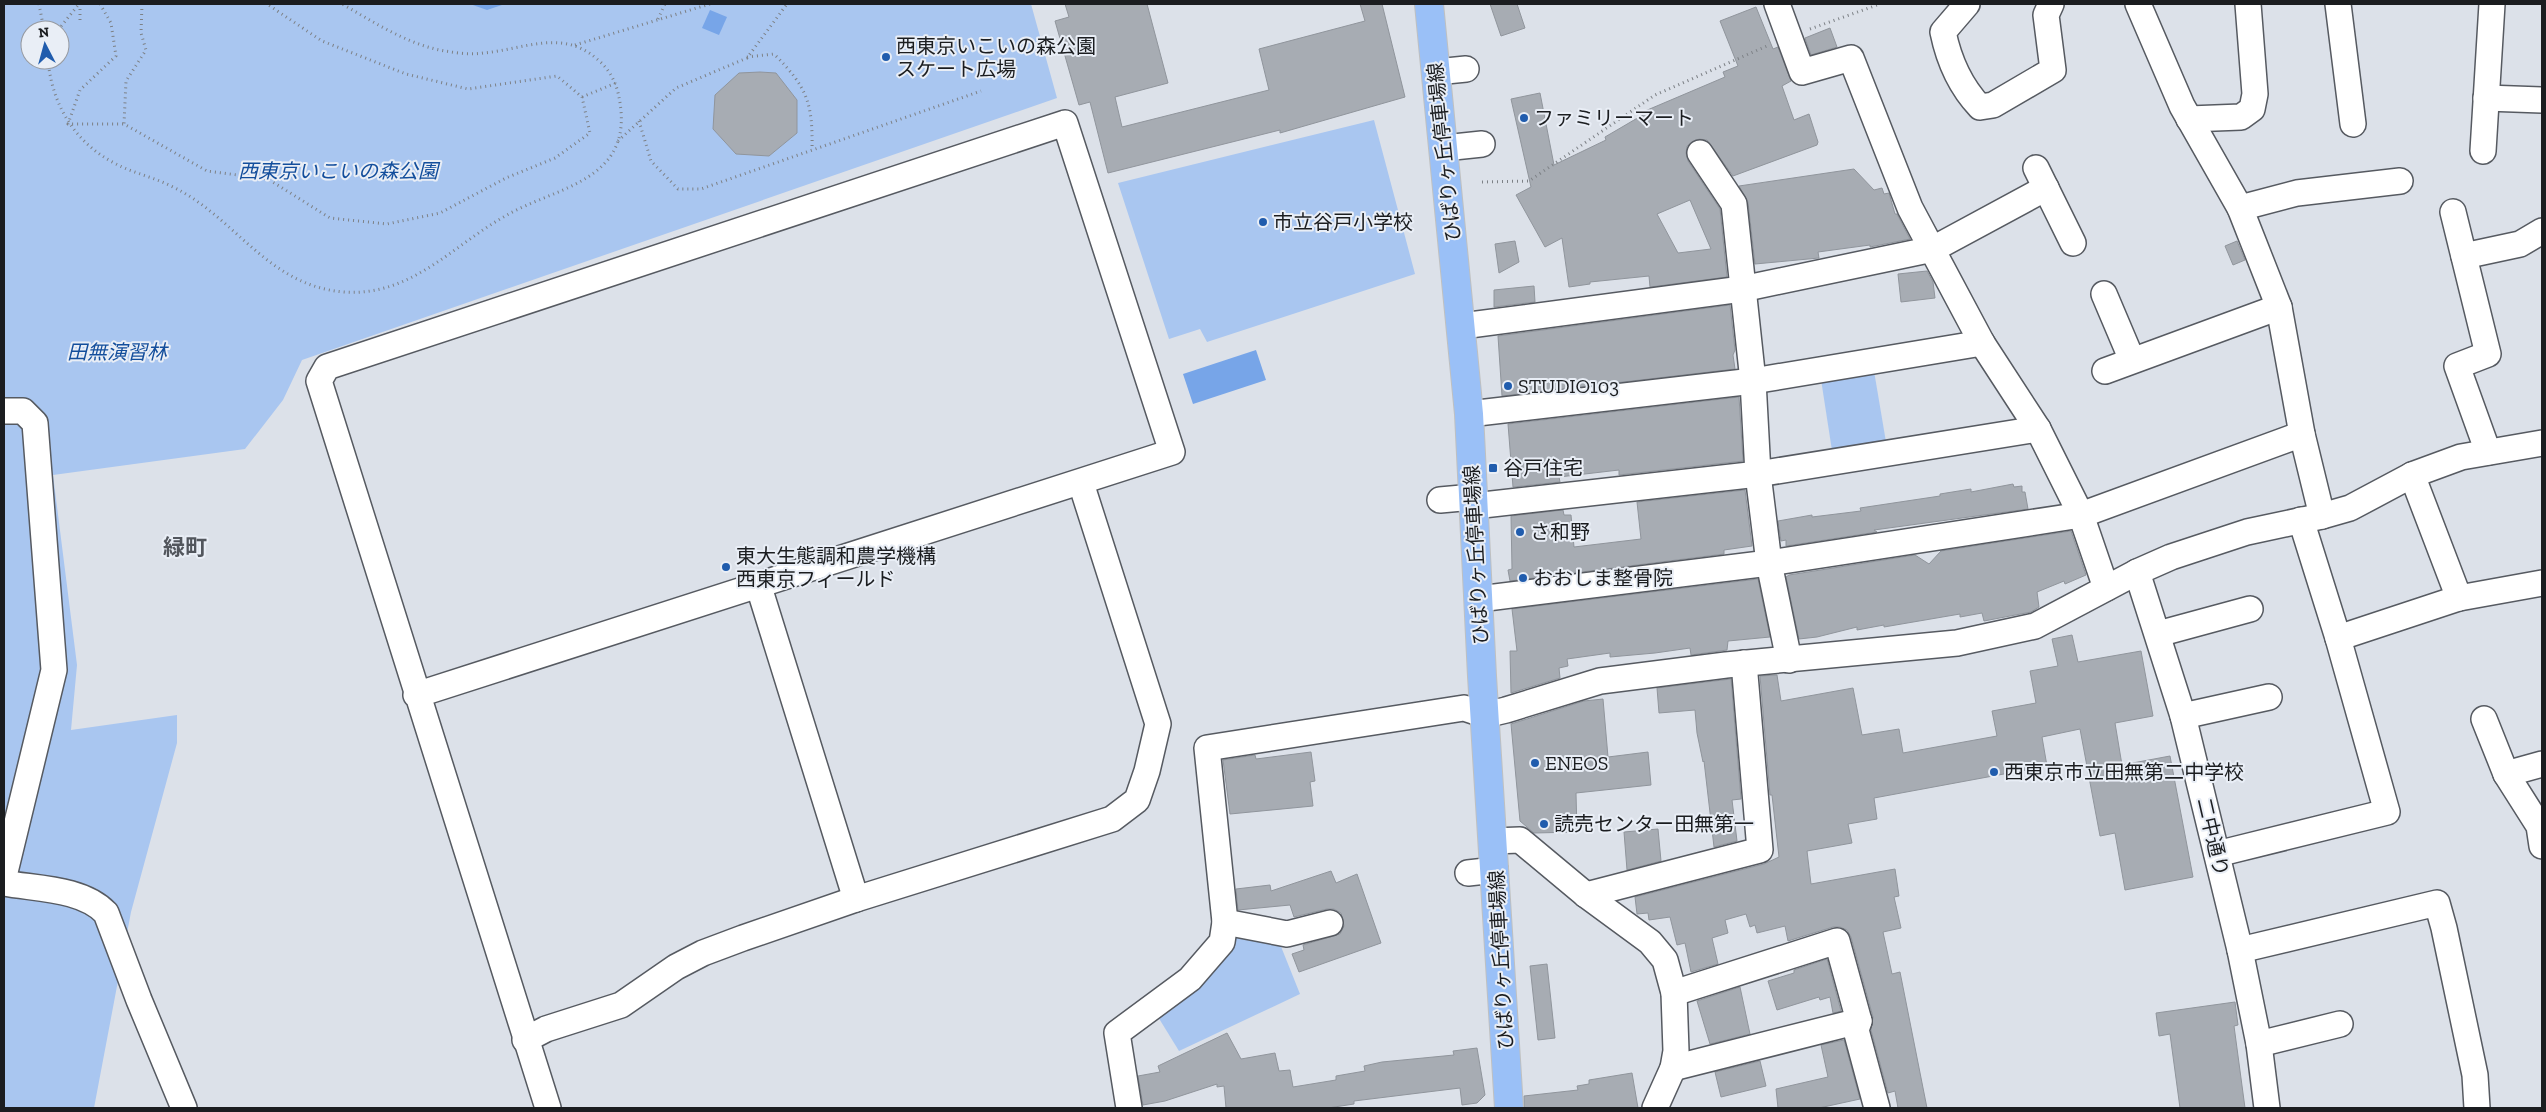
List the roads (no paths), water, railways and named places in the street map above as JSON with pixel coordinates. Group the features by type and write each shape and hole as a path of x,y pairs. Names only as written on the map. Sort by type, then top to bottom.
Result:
{"main road":[{"name":"ひばりヶ丘停車場線","path":"1429,4 1462,326 1469,414 1495,870 1504,1108"}],"street":[{"path":"1778,4 1802,72 1851,58 1910,208 1982,343 2038,428 2081,515 2106,588"},
{"path":"1967,4 1943,32 1949,59 1970,97 1980,107 1993,105 2053,70 2046,15 2051,4"},
{"path":"2190,119 2241,117 2252,109 2255,94 2248,4"},
{"path":"2338,4 2353,124"},
{"path":"2483,151 2492,4"},
{"path":"2147,6 2190,119 2240,208 2279,307 2302,434 2312,518 2338,638 2387,812 2217,854"},
{"path":"1436,72 1466,69"},
{"path":"2486,98 2542,100"},
{"path":"416,695 758,584 1081,483 1172,452 1065,123 327,367 318,382 416,695 525,1040 548,1108"},
{"path":"1444,148 1482,144"},
{"path":"1700,153 1734,204 1753,381 1758,474 1769,563 1789,660"},
{"path":"1462,326 1742,289 1933,249 2041,178 2072,243"},
{"path":"2240,208 2296,193 2400,181"},
{"path":"2453,212 2488,354 2456,366 2488,452"},
{"path":"2464,256 2520,244 2542,230"},
{"path":"2104,294 2132,360"},
{"path":"2104,371 2279,307"},
{"path":"1469,414 1753,381 1982,343"},
{"path":"4,412 23,411 35,423 54,670 4,876"},
{"path":"1440,500 1474,502 1758,474 2038,428"},
{"path":"1479,600 1769,563 2081,515 2302,434"},
{"path":"1129,1108 1117,1033 1190,979 1222,942 1225,922 1223,858 1206,748 1464,708 1485,715 1600,681 1744,663 1957,643 2035,626 2137,572 2171,557 2247,532 2350,508 2412,475 2461,457 2542,443"},
{"path":"2412,475 2459,598"},
{"path":"525,1040 546,1029 621,1005 676,966 703,953 856,898 1112,819 1137,800 1147,771 1158,724 1081,483"},
{"name":"二中通り","path":"2137,572 2183,716 2217,854 2240,950 2259,1044 2268,1108"},
{"path":"2338,638 2459,598 2542,583"},
{"path":"758,584 856,898"},
{"path":"2158,634 2250,609"},
{"path":"1586,895 1760,850 1744,663"},
{"path":"2183,716 2269,698"},
{"path":"2484,719 2506,774 2539,826 2542,846"},
{"path":"2506,774 2542,764"},
{"path":"1493,841 1520,840 1586,895 1650,942 1665,960 1674,993 1676,1051 1673,1068 1655,1108"},
{"path":"1468,873 1495,870"},
{"path":"4,883 84,898 98,904 106,913 139,1000 184,1108"},
{"path":"2240,950 2437,903 2475,1075 2477,1108"},
{"path":"1225,922 1288,934 1330,923"},
{"path":"1674,993 1837,941 1859,1021 1856,1030 1877,1108"},
{"path":"1673,1068 1859,1021"},
{"path":"2259,1044 2340,1024"}],"place":[{"name":"西東京いこいの森公園 スケート広場","path":"886,57"},
{"name":"ファミリーマート","path":"1524,118"},
{"name":"市立谷戸小学校","path":"1263,222"},
{"name":"STUDIO103","path":"1508,386"},
{"name":"谷戸住宅","path":"1493,468"},
{"name":"さ和野","path":"1520,532"},
{"name":"東大生態調和農学機構 西東京フィールド","path":"726,567"},
{"name":"おおしま整骨院","path":"1523,578"},
{"name":"ENEOS","path":"1535,763"},
{"name":"西東京市立田無第二中学校","path":"1994,772"},
{"name":"読売センター田無第一","path":"1544,824"}],"district":[{"name":"緑町","path":"185,547"}],"park label":[{"name":"西東京いこいの森公園","path":"338,171"},
{"name":"田無演習林","path":"117,352"}]}
